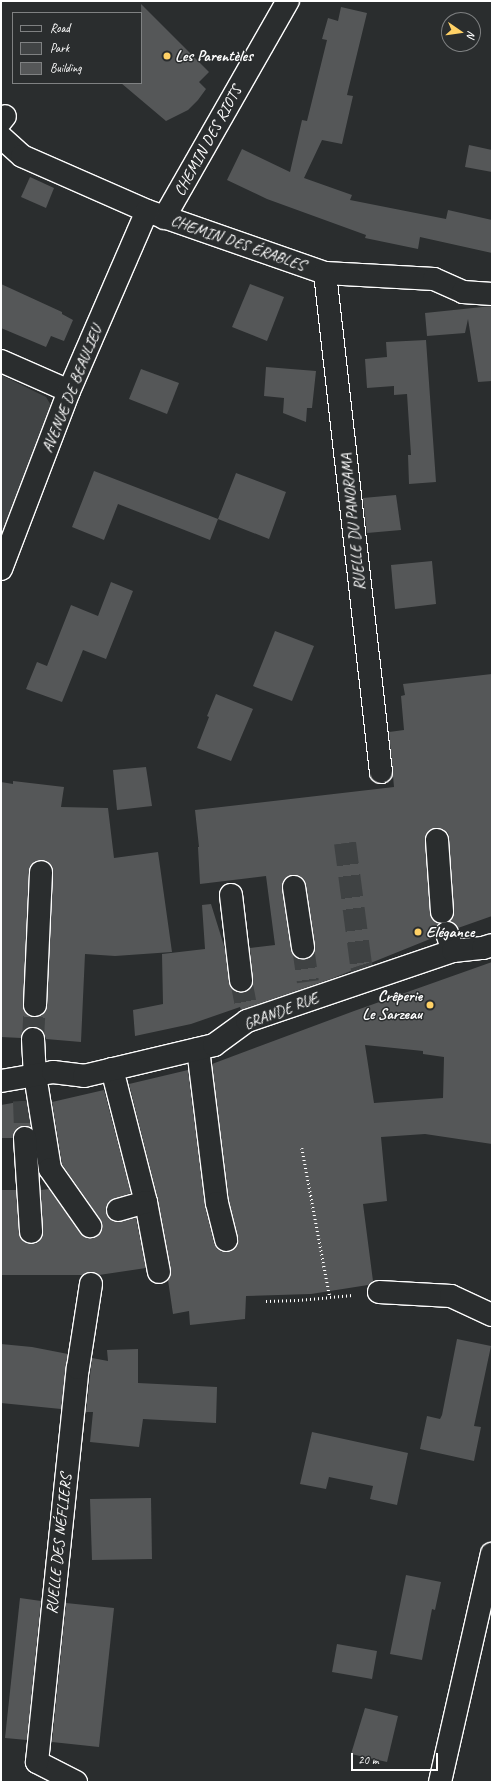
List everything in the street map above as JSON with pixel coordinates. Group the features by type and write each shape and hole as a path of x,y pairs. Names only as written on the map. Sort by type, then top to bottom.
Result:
{"street":[{"name":"CHEMIN DES RIOTS","path":"156,215 288,1"},
{"name":"CHEMIN DES ÉRABLES","path":"2,125 22,156 156,215 325,273 434,279 463,292 492,294"},
{"name":"AVENUE DE BEAULIEU","path":"1,569 70,392 156,215"},
{"name":"RUELLE DU PANORAMA","path":"325,273 381,772"},
{"path":"1,361 70,392"},
{"path":"437,840 442,912"},
{"path":"35,1005 41,872"},
{"path":"294,887 303,947"},
{"path":"231,895 241,980"},
{"name":"GRANDE RUE","path":"19,1078 53,1072 84,1076 214,1045 246,1013 450,942 483,948 492,945"},
{"path":"24,1101 19,1078 33,1039"},
{"path":"198,1049 217,1203 226,1240"},
{"path":"112,1069 146,1202 159,1272"},
{"path":"19,1078 50,1169 90,1226"},
{"path":"25,1138 31,1232"},
{"path":"118,1210 146,1202"},
{"name":"RUELLE DES NÉFLIERS","path":"76,1782 37,1762 77,1376 91,1284"},
{"path":"379,1292 451,1296 492,1315"},
{"path":"440,1782 492,1554"}],"path":[{"path":"302,1148 330,1297"},
{"path":"266,1301 298,1300 379,1292"}],"green space":[{"path":"1,375 46,397 52,407 51,418 1,534"}],"building":[{"name":"Les Parentèles","path":"141,4 209,72 199,82 206,89 198,100 188,110 166,121 122,84 142,84"},
{"path":"341,7 367,13 347,95 353,96 342,144 322,140 304,178 352,195 350,200 446,219 448,210 492,220 492,253 420,237 418,249 365,238 366,235 267,199 227,180 242,149 290,172 302,120 307,121 327,40 322,39 328,18 338,21"},
{"path":"469,145 492,150 492,172 465,167"},
{"path":"30,177 54,188 46,208 21,197"},
{"path":"1,284 62,312 62,314 73,320 64,341 51,336 46,347 1,328"},
{"path":"250,284 284,297 267,341 232,327"},
{"path":"492,306 492,381 478,382 468,319 465,333 427,336 425,313"},
{"path":"426,340 436,482 409,484 408,455 411,455 407,394 394,395 394,386 367,388 365,359 387,357 386,342"},
{"path":"266,367 316,371 312,408 307,408 306,422 283,413 284,398 264,396"},
{"path":"141,369 179,383 167,414 129,399"},
{"path":"94,471 218,519 210,540 118,504 104,540 72,527"},
{"path":"236,473 286,492 269,539 218,519"},
{"path":"396,495 401,530 367,533 363,498"},
{"path":"432,561 436,604 395,609 391,565"},
{"path":"111,582 133,591 106,659 83,650 62,702 26,689 37,662 47,666 71,605 98,616"},
{"path":"275,631 314,646 292,701 253,686"},
{"path":"492,674 492,916 458,928 450,921 454,911 448,833 443,829 436,828 430,830 426,834 425,841 430,913 432,919 439,924 435,930 435,937 331,979 241,1010 240,1007 191,1024 135,1036 133,1010 163,1004 162,954 205,949 202,905 211,904 225,949 229,982 231,988 236,991 243,992 249,990 253,985 250,948 275,945 266,876 200,884 199,847 195,810 394,787 389,732 404,730 401,696 405,695 403,684","holes":["293,875 298,875 304,879 306,885 315,945 315,951 311,956 304,959 299,959 294,955 291,949 282,889 282,883 286,878"]},
{"path":"216,694 253,709 231,761 197,748"},
{"path":"146,767 152,806 117,810 113,770"},
{"path":"13,781 64,787 61,807 108,808 114,858 158,852 172,952 115,956 85,954 81,1042 46,1039 43,1032 38,1028 33,1027 26,1029 21,1038 1,1037 1,782 13,784","holes":["35,861 47,861 52,866 53,873 47,1006 46,1011 41,1016 34,1017 29,1016 24,1011 23,1004 29,871 30,866"]},
{"path":"492,962 492,1144 425,1134 381,1137 387,1201 363,1204 373,1281 368,1285 311,1294 246,1296 245,1319 190,1325 189,1311 173,1314 168,1280 171,1270 158,1200 129,1084 188,1070 205,1206 214,1243 217,1249 222,1252 229,1252 235,1249 238,1243 238,1237 229,1201 212,1064","holes":["365,1045 423,1051 423,1054 444,1057 443,1098 374,1103"]},
{"path":"104,1090 131,1193 109,1201 106,1207 106,1213 109,1219 115,1222 136,1218 146,1268 99,1275 93,1272 82,1275 1,1275 1,1190 16,1190 19,1233 21,1239 26,1243 38,1243 42,1237 41,1190 49,1189 84,1237 91,1238 97,1236 101,1232 102,1225 100,1219 62,1164 52,1102"},
{"path":"26,1101 31,1127 18,1127 14,1132 13,1138 1,1138 1,1105"},
{"path":"457,1339 491,1346 474,1426 481,1427 474,1461 420,1449 427,1416 440,1419 442,1415"},
{"path":"1,1344 32,1347 68,1354 61,1409 1,1403"},
{"path":"138,1349 138,1383 217,1387 216,1423 143,1419 139,1447 90,1442 93,1412 86,1412 92,1358 108,1361 107,1350"},
{"path":"312,1432 408,1453 397,1505 370,1499 373,1486 329,1477 326,1489 300,1484"},
{"path":"151,1498 152,1559 92,1560 90,1499"},
{"path":"406,1575 441,1582 435,1610 432,1609 422,1660 390,1654"},
{"path":"20,1598 41,1601 27,1740 5,1738"},
{"path":"66,1603 114,1608 99,1747 52,1742"},
{"path":"337,1644 377,1651 372,1679 332,1672"},
{"path":"365,1708 398,1716 387,1762 351,1754"}],"tunnel":[{"path":"345,843 361,965 366,980"},
{"path":"303,947 308,982"},
{"path":"241,980 246,1005"},
{"path":"33,1039 35,1005"},
{"path":"24,1101 25,1138"}],"place":[{"name":"Les Parentèles","path":"167,56"},
{"name":"Elégance","path":"418,932"},
{"name":"Crêperie Le Sarzeau","path":"430,1005"}]}
